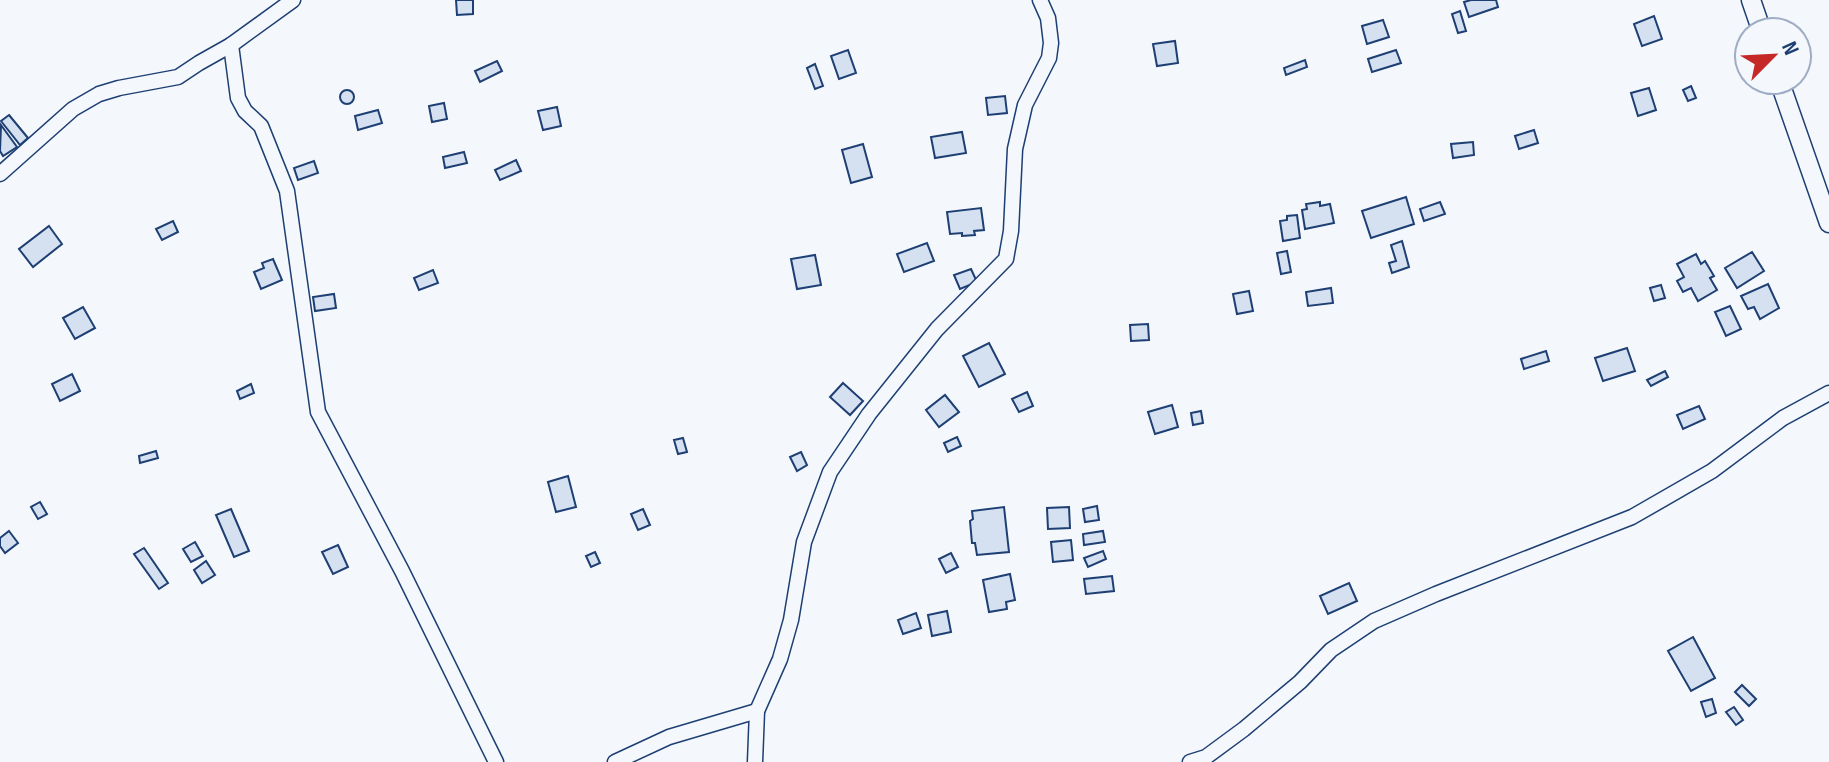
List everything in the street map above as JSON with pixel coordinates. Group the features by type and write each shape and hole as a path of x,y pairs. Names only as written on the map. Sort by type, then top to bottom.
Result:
{"main road":[{"path":"1785,96 1829,223"}],"street":[{"path":"0,174 73,109 99,94 178,77 231,45 293,0"},
{"path":"755,762 757,711 780,659 791,620 804,542 830,472 869,414 937,329 1006,259 1011,231 1015,149 1025,105 1049,58 1051,43 1048,18 1040,0"},
{"path":"231,45 238,98 245,111 261,126 287,191 318,412 402,571 496,762"},
{"path":"1190,762 1206,757 1244,729 1300,682 1331,650 1374,621 1632,517 1712,471 1783,418 1829,393"},
{"path":"615,762 669,737 757,711"}],"building":[{"path":"456,0 473,0 473,14 457,15"},
{"path":"1496,0 1498,7 1469,17 1464,2"},
{"path":"1460,11 1466,31 1458,33 1452,14"},
{"path":"1654,16 1662,39 1642,46 1634,24"},
{"path":"1383,20 1389,37 1367,44 1362,26"},
{"path":"1175,41 1178,63 1157,66 1153,44"},
{"path":"848,50 856,73 839,79 831,56"},
{"path":"1396,50 1401,63 1372,72 1368,59"},
{"path":"1305,60 1307,67 1286,75 1284,68"},
{"path":"497,61 502,71 480,82 475,71"},
{"path":"815,64 823,86 815,89 807,68"},
{"path":"1691,86 1696,98 1688,101 1683,90"},
{"path":"1649,88 1656,110 1638,116 1631,93"},
{"path":"347,90 354,97 347,104 340,97"},
{"path":"1005,96 1007,113 988,115 986,98"},
{"path":"444,103 447,119 432,122 429,106"},
{"path":"557,107 561,126 543,130 538,111"},
{"path":"378,110 382,123 358,130 355,116"},
{"path":"9,115 28,138 20,145 1,121"},
{"path":"1,125 17,147 3,156 0,151"},
{"path":"1534,130 1538,143 1519,149 1515,136"},
{"path":"962,132 966,153 935,158 931,137"},
{"path":"1473,142 1474,155 1453,158 1451,144"},
{"path":"863,144 872,177 851,183 842,150"},
{"path":"464,152 467,163 445,168 443,157"},
{"path":"516,160 521,171 500,180 495,170"},
{"path":"314,161 318,173 298,180 294,168"},
{"path":"1406,197 1414,224 1371,238 1362,211"},
{"path":"1320,202 1320,206 1330,204 1334,223 1305,229 1302,210 1307,209 1306,204"},
{"path":"1440,202 1445,214 1424,221 1420,209"},
{"path":"981,208 984,230 974,231 975,235 950,234 947,212"},
{"path":"1297,215 1300,238 1283,241 1280,221"},
{"path":"173,221 178,232 162,240 156,229"},
{"path":"49,226 62,244 33,267 19,249"},
{"path":"1402,241 1409,267 1392,273 1389,263 1396,261 1391,245"},
{"path":"927,243 934,261 904,272 897,254"},
{"path":"1287,251 1291,272 1281,274 1277,253"},
{"path":"1752,252 1764,271 1737,288 1725,268"},
{"path":"1696,254 1701,264 1705,261 1714,276 1710,278 1717,290 1698,301 1691,288 1683,292 1677,281 1684,277 1677,264"},
{"path":"815,255 821,285 797,289 791,259"},
{"path":"273,259 282,280 261,289 254,272 264,268 262,263"},
{"path":"971,269 977,282 960,289 954,275"},
{"path":"433,270 438,283 419,290 414,278"},
{"path":"1768,284 1779,308 1760,319 1754,307 1748,309 1741,296"},
{"path":"1661,285 1665,298 1654,301 1650,288"},
{"path":"1331,288 1333,303 1308,306 1306,292"},
{"path":"1249,291 1253,311 1237,314 1233,294"},
{"path":"334,294 336,308 315,311 313,297"},
{"path":"1730,306 1741,329 1726,336 1715,312"},
{"path":"83,307 95,328 75,339 63,318"},
{"path":"1148,324 1149,340 1131,341 1130,325"},
{"path":"989,343 1005,374 979,387 963,356"},
{"path":"1627,348 1635,371 1603,381 1595,358"},
{"path":"1546,351 1549,361 1524,369 1521,359"},
{"path":"1665,371 1668,377 1651,386 1647,380"},
{"path":"72,374 80,391 60,401 52,384"},
{"path":"843,383 863,401 850,415 830,397"},
{"path":"251,384 254,393 240,399 237,391"},
{"path":"1027,392 1033,406 1019,412 1012,399"},
{"path":"945,395 959,412 939,427 926,410"},
{"path":"1172,405 1178,427 1155,434 1148,412"},
{"path":"1699,406 1705,419 1683,429 1677,415"},
{"path":"1201,411 1203,423 1193,425 1191,413"},
{"path":"957,437 961,446 948,452 944,443"},
{"path":"683,438 687,452 678,454 674,440"},
{"path":"156,451 158,458 140,463 139,456"},
{"path":"801,452 807,465 797,471 790,457"},
{"path":"568,476 576,507 556,512 548,482"},
{"path":"40,502 47,514 38,519 31,507"},
{"path":"1097,506 1099,520 1085,522 1083,509"},
{"path":"1004,507 1009,552 977,555 975,543 972,543 972,511"},
{"path":"1069,507 1070,528 1048,529 1047,508"},
{"path":"231,509 249,551 234,557 216,515"},
{"path":"643,509 650,525 638,530 631,514"},
{"path":"9,531 18,543 5,553 0,546 0,538"},
{"path":"1103,531 1105,542 1084,545 1083,534"},
{"path":"1071,540 1073,560 1053,562 1051,542"},
{"path":"195,542 203,556 191,562 183,549"},
{"path":"338,545 348,567 333,574 322,552"},
{"path":"144,548 168,583 159,589 134,554"},
{"path":"1103,551 1106,559 1088,567 1084,558"},
{"path":"595,552 600,563 591,567 586,556"},
{"path":"951,553 958,567 946,573 939,559"},
{"path":"206,561 215,575 202,583 194,570"},
{"path":"1010,574 1015,600 1006,602 1007,609 989,612 983,580"},
{"path":"1112,576 1114,591 1086,594 1084,579"},
{"path":"1349,583 1357,601 1328,614 1320,596"},
{"path":"947,611 951,632 932,636 928,615"},
{"path":"916,613 921,628 903,634 898,620"},
{"path":"1693,637 1715,678 1691,691 1668,651"},
{"path":"1742,685 1756,699 1749,706 1735,692"},
{"path":"1712,699 1716,713 1706,717 1701,702"},
{"path":"1734,707 1743,720 1736,725 1726,712"}]}
